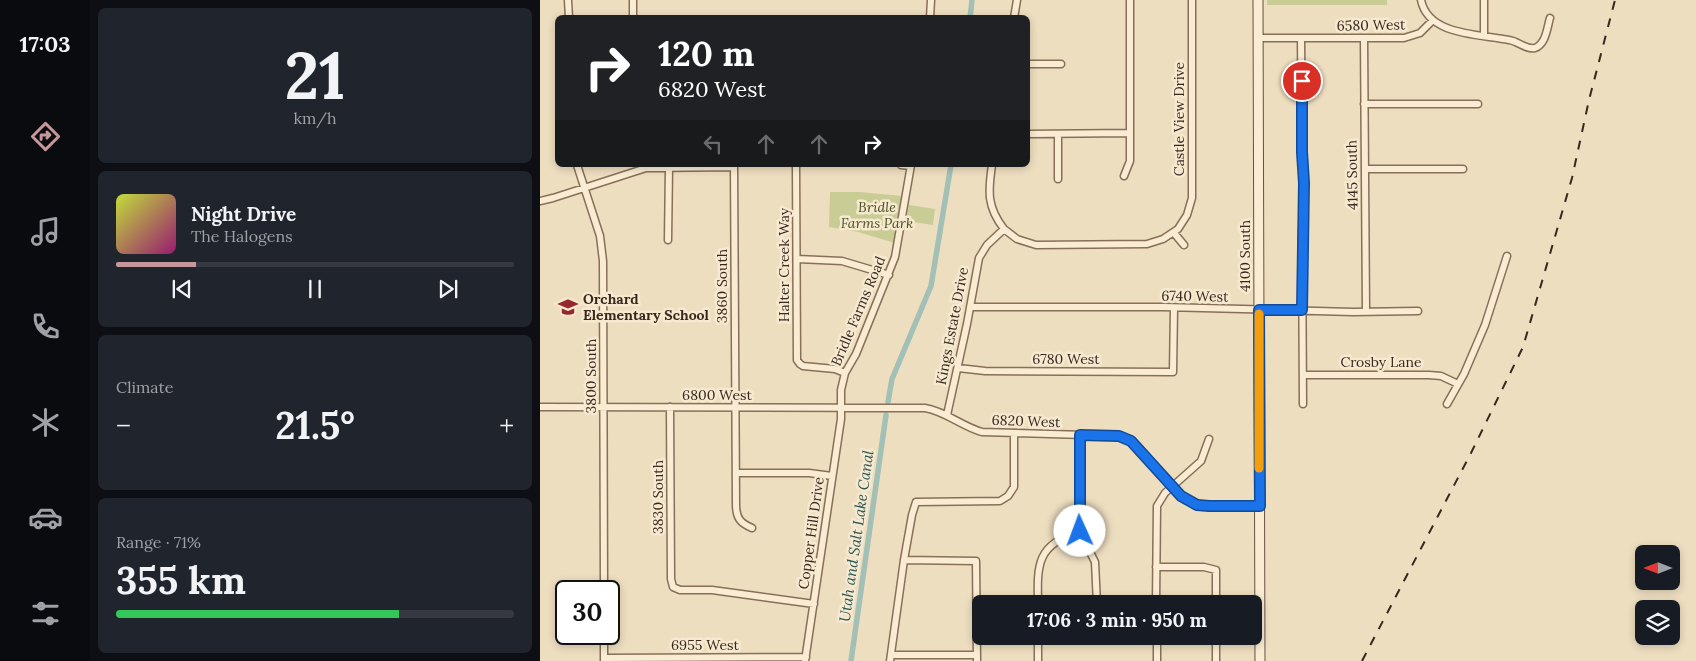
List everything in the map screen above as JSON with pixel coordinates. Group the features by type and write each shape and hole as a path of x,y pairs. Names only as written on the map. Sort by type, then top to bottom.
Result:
{"main road":[{"name":"4100 South","path":"1258,0 1260,661"}],"street":[{"path":"568,0 568,15"},
{"path":"633,0 633,15"},
{"path":"930,15 931,0"},
{"path":"1014,15 1017,0"},
{"path":"1124,176 1130,161 1130,0"},
{"name":"Castle View Drive","path":"1174,233 1184,220 1192,198 1192,0"},
{"path":"1421,0 1432,21 1445,28 1513,40 1533,48 1539,46 1543,41 1550,18"},
{"path":"1484,0 1484,35"},
{"name":"6580 West","path":"1258,38 1408,37 1420,33 1432,21"},
{"path":"1301,38 1304,183 1303,404"},
{"name":"4145 South","path":"1364,38 1366,312"},
{"path":"1030,64 1061,64"},
{"path":"1364,104 1478,104"},
{"path":"1030,134 1130,133"},
{"path":"1058,134 1058,179"},
{"name":"3800 South","path":"578,167 600,236 603,261 604,580"},
{"path":"540,201 642,169 669,167 668,240"},
{"name":"3860 South","path":"734,167 737,516 742,523 752,528"},
{"name":"Halter Creek Way","path":"796,167 797,357 800,364 838,370 845,373"},
{"name":"Bridle Farms Road","path":"841,408 841,390 845,373 856,354 897,252 911,167"},
{"path":"992,167 989,196 992,210 1004,229 1022,241 1041,245 1142,245 1158,242 1174,233 1184,245"},
{"path":"1365,169 1463,168"},
{"name":"Kings Estate Drive","path":"947,415 979,258 987,245 1004,229"},
{"path":"1447,404 1468,367 1485,325 1507,256"},
{"path":"797,259 842,261 889,275"},
{"name":"6740 West","path":"970,307 1418,311"},
{"name":"6780 West","path":"958,368 985,371 1173,372 1174,308"},
{"name":"Crosby Lane","path":"1303,375 1429,375 1442,376 1458,384"},
{"name":"6800 West","path":"540,407 893,408"},
{"name":"3830 South","path":"670,407 670,579 673,587 680,590 712,590 814,604"},
{"name":"Copper Hill Drive","path":"806,659 841,408"},
{"name":"6820 West","path":"893,408 936,410 982,432 1119,436 1131,441 1181,496 1197,505 1260,506"},
{"path":"904,560 976,561 977,658 891,658 904,560 916,502 1000,501 1008,496 1014,487 1014,433"},
{"path":"1080,435 1080,531 1095,562 1097,595"},
{"path":"1156,595 1157,506 1160,498 1201,460 1209,439"},
{"path":"736,473 809,473 832,476"},
{"path":"1038,595 1039,566 1049,547 1058,539 1080,531"},
{"path":"1156,567 1204,567 1216,570 1216,595"},
{"path":"604,645 604,659"},
{"path":"1038,645 1038,661"},
{"path":"1156,645 1157,661"},
{"path":"1216,645 1216,661"},
{"name":"6955 West","path":"604,659 806,659"}],"green space":[{"path":"1267,0 1387,0 1387,5 1267,5"},
{"name":"Bridle Farms Park","path":"830,192 860,192 902,196 895,243 858,232 829,227"},
{"name":"Bridle Farms Park","path":"909,205 935,209 933,225 906,221"}],"waterway":[{"name":"Utah and Salt Lake Canal","path":"970,15 972,0"},
{"name":"Utah and Salt Lake Canal","path":"888,402 892,379 931,286 951,167"},
{"name":"Utah and Salt Lake Canal","path":"851,661 886,415"}],"railway":[{"path":"1362,661 1471,453 1523,347 1572,178 1589,100 1615,0"}],"slow traffic":[{"path":"1259,314 1259,468"}],"place":[{"name":"Orchard Elementary School","path":"568,307"}],"route":[{"path":"1080,531 1080,435 1119,436 1131,441 1181,496 1197,505 1260,506 1259,310 1302,310 1304,214 1302,81"}]}
